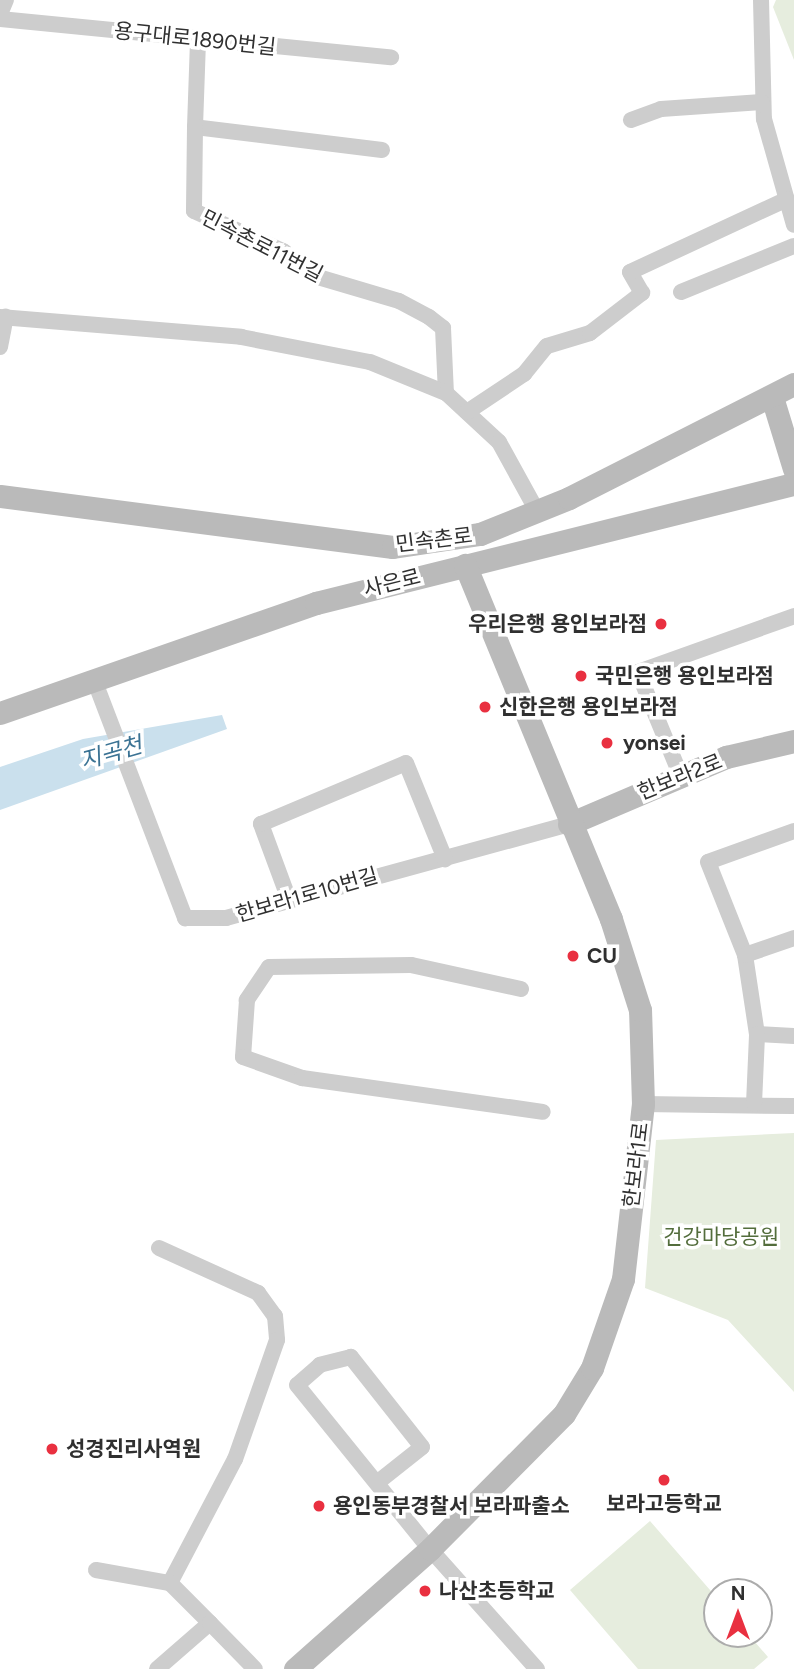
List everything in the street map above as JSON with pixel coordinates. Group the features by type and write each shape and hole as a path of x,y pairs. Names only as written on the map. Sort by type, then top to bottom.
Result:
{"street":[{"name":"용구대로1890번길","path":"6,0 0,17 391,57"},
{"path":"761,0 762,102 794,225"},
{"path":"198,39 195,127 382,150"},
{"path":"631,120 661,110 762,102"},
{"name":"민속촌로11번길","path":"195,127 194,211 283,251 318,277 399,301 429,317 443,328 446,393"},
{"path":"467,412 524,374 547,346 590,333 642,293 630,272 787,199"},
{"path":"681,292 794,246"},
{"path":"0,347 3,317 264,341 370,362 446,393 499,442 537,511"},
{"name":"민속촌로","path":"0,496 393,547 480,534 537,511 794,384"},
{"path":"772,397 794,469"},
{"name":"사은로","path":"0,713 98,693 201,639 464,565 794,484"},
{"name":"한보라1로","path":"295,1669 430,1549 564,1414 592,1368 623,1279 643,1104 640,1010 569,824 464,565"},
{"path":"680,774 638,673 794,616"},
{"name":"한보라1로10번길","path":"98,693 185,918 226,918 288,897 445,859 569,824"},
{"name":"한보라2로","path":"569,824 680,774 794,741"},
{"path":"288,897 261,824 406,762 445,859"},
{"path":"754,1104 757,1034 745,955 708,862 794,831"},
{"path":"745,955 794,938"},
{"path":"521,989 411,965 269,967 247,1000 243,1057 302,1078 543,1112"},
{"path":"757,1034 794,1036"},
{"path":"643,1104 794,1106"},
{"path":"159,1248 258,1293 275,1316 277,1340 235,1459 170,1583"},
{"path":"378,1482 422,1447 351,1357 320,1365 297,1385 430,1549 537,1669"},
{"path":"96,1570 170,1583 255,1669"},
{"path":"158,1669 210,1623"}],"green space":[{"path":"776,0 794,0 794,60 773,7"},
{"name":"건강마당공원","path":"794,1133 794,1392 728,1320 645,1288 656,1140"},
{"path":"650,1521 703,1582 703,1648 760,1648 768,1657 754,1669 638,1669 570,1590"}],"water":[{"name":"지곡천","path":"222,715 227,729 0,810 0,767 83,739"}],"place":[{"name":"우리은행 용인보라점","path":"661,624"},
{"name":"국민은행 용인보라점","path":"581,676"},
{"name":"신한은행 용인보라점","path":"485,707"},
{"name":"yonsei","path":"607,743"},
{"name":"CU","path":"573,956"},
{"name":"성경진리사역원","path":"52,1449"},
{"name":"보라고등학교","path":"664,1480"},
{"name":"용인동부경찰서 보라파출소","path":"319,1506"},
{"name":"나산초등학교","path":"425,1591"}]}
